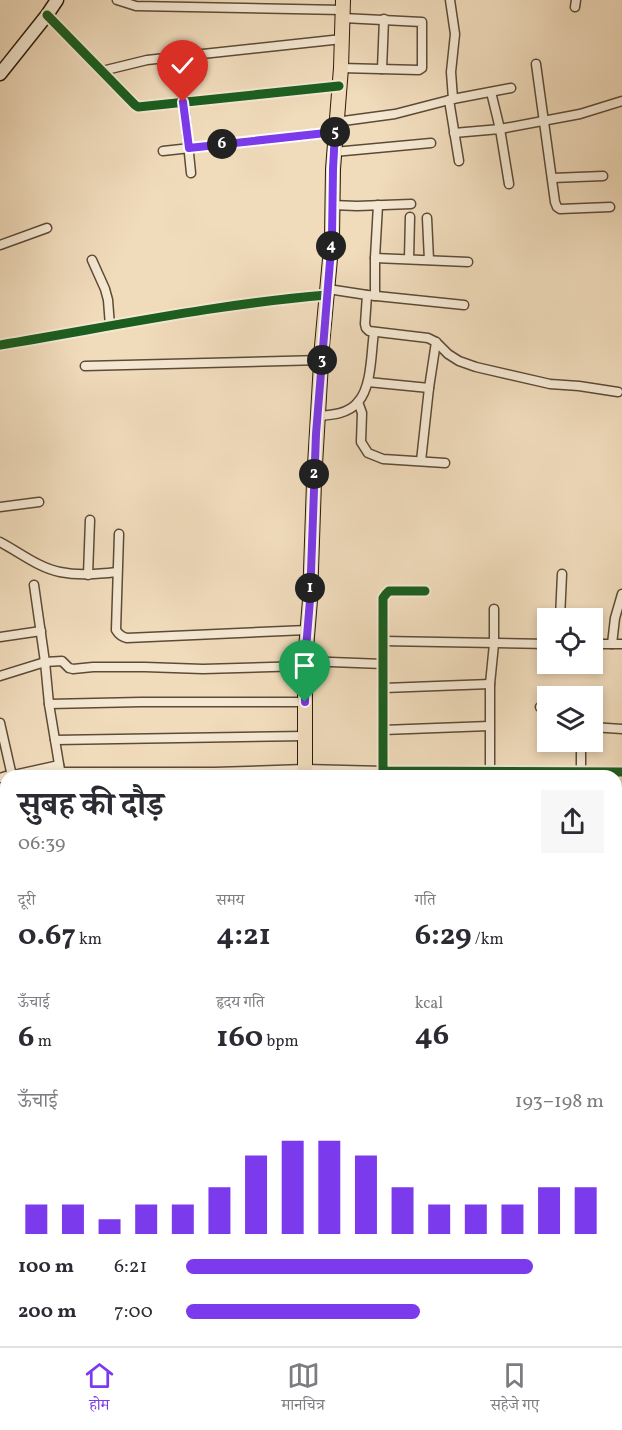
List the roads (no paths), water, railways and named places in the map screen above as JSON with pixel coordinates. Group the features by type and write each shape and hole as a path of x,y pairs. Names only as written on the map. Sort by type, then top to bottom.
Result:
{"main road":[{"path":"0,74 57,0"},
{"path":"305,770 305,663 315,453 328,292 343,10"}],"street":[{"path":"117,0 136,6 343,10 384,20 422,22 422,68 420,70 341,68"},
{"path":"450,0 454,34 451,99 459,161"},
{"path":"47,15 138,107 339,86"},
{"path":"382,69 384,20"},
{"path":"102,71 147,60 342,39"},
{"path":"179,56 191,173"},
{"path":"536,64 557,207 560,209 610,207"},
{"path":"163,151 336,127 451,99 511,88"},
{"path":"491,92 509,184"},
{"path":"454,134 500,129 580,114 622,101"},
{"path":"334,152 431,142"},
{"path":"552,178 603,176"},
{"path":"332,205 411,204"},
{"path":"378,205 375,258 366,328 374,332 429,338 459,361 476,367 550,384 618,392"},
{"path":"409,260 410,217"},
{"path":"427,218 429,260"},
{"path":"0,245 47,228"},
{"path":"375,258 468,262"},
{"path":"92,260 108,300 110,326"},
{"path":"0,345 328,292 464,305"},
{"path":"318,416 334,415 348,410 358,402 368,382 374,332"},
{"path":"421,461 436,342"},
{"path":"85,366 322,360"},
{"path":"368,382 429,388"},
{"path":"358,402 362,413 361,442 368,453 383,459 445,463"},
{"path":"0,507 39,502"},
{"path":"88,575 90,520"},
{"path":"119,534 116,630 123,637 307,630"},
{"path":"0,543 58,572 88,575 117,572"},
{"path":"560,608 562,574"},
{"path":"34,585 45,662 48,704 60,770"},
{"path":"383,770 383,598 390,591 425,591"},
{"path":"612,644 615,618 622,594"},
{"path":"490,770 490,684 494,644 494,609"},
{"path":"0,638 41,632"},
{"path":"383,641 537,644"},
{"path":"603,644 622,644"},
{"path":"0,676 45,662 62,661 72,669 145,667 202,669 305,663 383,664"},
{"path":"384,688 490,684"},
{"path":"48,704 305,702"},
{"path":"0,723 9,770"},
{"path":"383,730 489,726"},
{"path":"603,728 622,729"},
{"path":"55,740 306,736"},
{"path":"581,752 581,770"}]}
